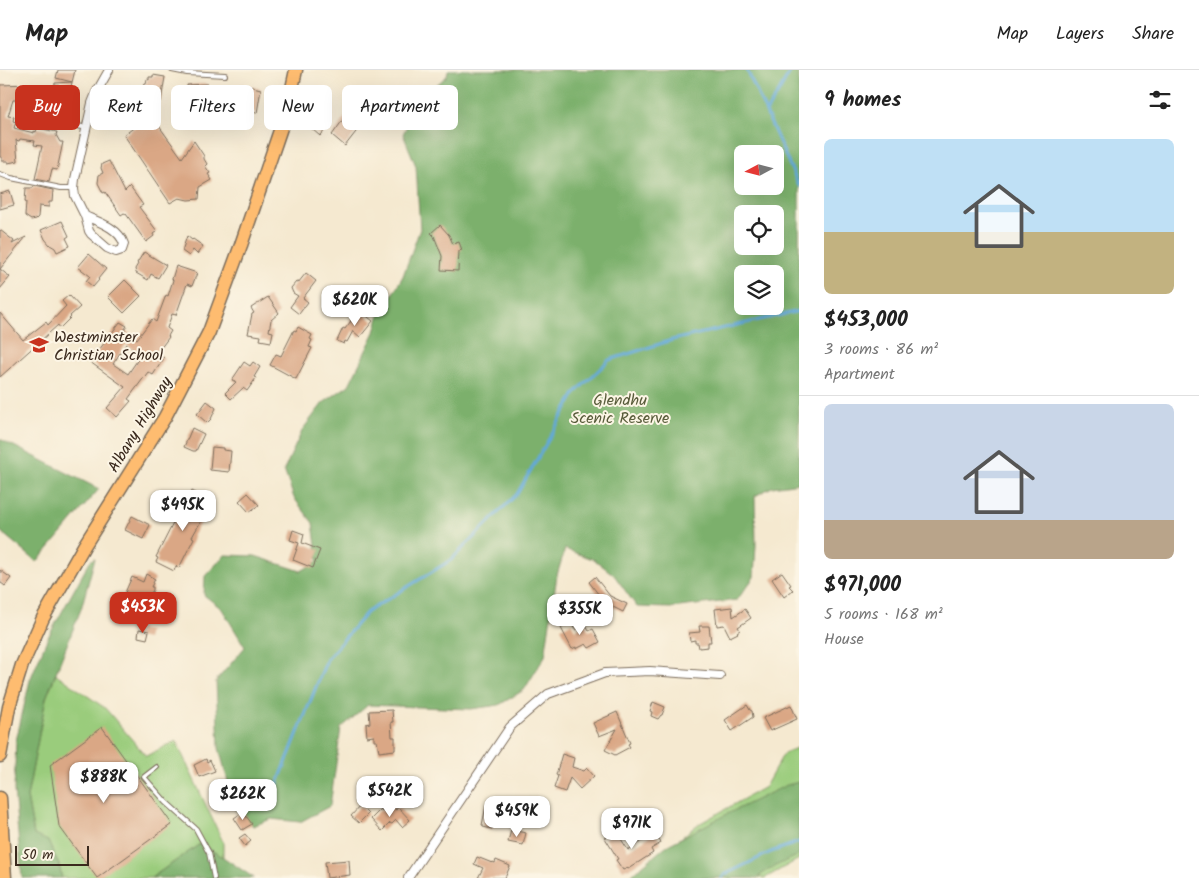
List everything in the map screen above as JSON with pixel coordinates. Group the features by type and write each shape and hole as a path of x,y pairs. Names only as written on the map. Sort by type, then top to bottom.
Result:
{"main road":[{"name":"Albany Highway","path":"0,756 9,707 22,665 43,618 84,546 165,417 209,332 241,245 285,114 296,70"},
{"path":"0,798 5,878"}],"street":[{"path":"101,85 109,70"},
{"path":"85,216 101,222 120,236 124,244 122,250 116,252 107,248 92,234 75,196 75,179 90,116"},
{"path":"408,878 510,727 548,694 605,673 650,671 720,676"}],"lane":[{"path":"172,70 187,73 224,75"},
{"path":"80,126 87,128"},
{"path":"0,174 61,188 74,188"},
{"path":"156,767 144,777 166,802 196,829 209,854 214,878"}],"green space":[{"name":"Glendhu Scenic Reserve","path":"448,70 799,70 799,483 772,487 755,496 756,545 754,577 737,600 671,608 637,607 614,575 595,560 565,549 557,575 545,656 524,690 499,705 471,709 368,705 341,728 330,806 300,822 271,819 253,826 235,808 219,748 216,681 245,647 222,609 204,595 205,576 225,555 255,556 301,571 318,561 313,523 294,498 284,470 303,429 323,403 349,385 375,332 379,317 403,276 420,229 416,166 403,134 405,130 458,130 458,85 436,85 447,76"},
{"path":"0,439 99,489 37,562 0,531"},
{"path":"95,558 81,609 46,698 27,797 34,835 48,841 59,865 62,878 22,878 14,790 16,741 30,680 47,639 90,561"},
{"path":"56,674 105,708 146,756 176,741 223,842 223,857 200,844 151,878 62,878 59,865 34,835 27,797 46,698"},
{"path":"799,747 799,859 765,878 631,878 697,825 765,787 784,753"},
{"path":"799,782 799,855 769,869 757,878 628,878 666,846 787,785"},
{"path":"200,844 223,857 254,878 151,878"}],"building":[{"path":"58,70 75,70 71,85 55,85 55,83 72,82 56,78"},
{"path":"153,75 165,77 161,101 161,85 144,85 146,84 147,79 149,80 149,77 153,77"},
{"path":"30,84 15,85 15,100 13,100 8,116 14,117 15,130 34,133 36,130 57,132 56,135 60,142 63,142 57,170 52,169 49,182 35,179 42,146 34,145 35,141 16,140 18,161 8,163 8,161 2,161 2,157 0,157 0,85"},
{"path":"254,87 261,89 257,113 254,113"},
{"path":"342,121 342,130 357,130 345,146 332,135"},
{"path":"161,129 182,158 194,141 204,156 207,164 205,166 212,180 200,187 199,199 188,200 179,198 170,203 124,135 131,130"},
{"path":"313,130 325,130 320,136"},
{"path":"109,161 125,192 130,187 143,205 139,207 157,231 146,242 126,214 121,215 105,192 103,193 98,183 99,175 103,173 102,164"},
{"path":"34,186 53,190 52,202 49,202 49,207 39,206 38,217 31,220 25,216 26,188 33,188"},
{"path":"10,191 14,205 0,209 0,194"},
{"path":"62,221 69,236 66,238 70,246 57,252 45,239 41,230"},
{"path":"440,225 449,235 453,244 459,242 462,250 459,251 458,271 441,270 442,256 431,233"},
{"path":"0,230 14,241 12,244 26,237 0,269"},
{"path":"187,236 203,246 197,254 193,250 189,256 182,251"},
{"path":"144,252 166,265 158,278 151,274 148,280 136,273 137,263"},
{"path":"89,254 106,269 93,287 86,281 90,276 78,267"},
{"path":"176,266 197,273 192,286 187,284 176,315 172,314 167,328 171,331 169,337 157,353 164,358 153,375 148,372 128,399 131,401 117,417 107,408 125,387 90,362 120,322 127,326 124,330 137,339 152,319 156,322 166,295 168,296","holes":["126,344 141,355 128,374 113,364"]},
{"path":"0,269 10,277 0,289"},
{"path":"306,273 316,281 303,298 308,302 299,314 290,307 298,296 293,293 291,288"},
{"path":"125,280 141,296 124,313 108,297"},
{"path":"69,295 80,307 60,328 58,325 0,377 0,313 23,340 46,322 48,325 66,306 62,301"},
{"path":"268,297 279,313 271,320 269,331 273,332 271,342 260,340 261,336 248,334 252,314 254,313 251,308"},
{"path":"359,310 373,321 360,337 353,331 344,344 337,341 343,328 345,329"},
{"path":"298,327 312,335 309,347 312,348 296,379 270,365 276,354 281,356 294,330 296,331"},
{"path":"244,362 250,366 253,362 260,367 254,377 256,378 247,391 243,388 231,399 225,393 236,382 232,380"},
{"path":"207,401 216,408 207,423 197,414"},
{"path":"192,428 204,434 196,451 184,447"},
{"path":"212,447 231,451 229,472 210,470"},
{"path":"192,491 209,500 206,505 209,507 192,537 194,538 179,568 176,566 174,571 156,562 158,558 156,557 188,494 190,495"},
{"path":"248,493 259,505 249,512 239,501"},
{"path":"132,516 150,525 143,539 125,530"},
{"path":"293,530 304,534 302,543 320,550 313,568 293,560 299,543 290,540"},
{"path":"0,570 11,578 5,586 0,582"},
{"path":"782,572 793,590 784,597 772,579"},
{"path":"146,574 155,579 151,587 153,587 153,590 144,606 123,597 132,577 143,582"},
{"path":"595,577 610,596 627,604 623,612 605,603 600,616 592,611 599,595 589,582"},
{"path":"732,607 733,617 745,609 751,618 738,627 740,630 738,633 730,637 724,625 717,626 715,609"},
{"path":"571,623 575,630 585,624 589,631 593,629 600,642 589,648 586,644 572,649 561,628"},
{"path":"699,626 709,626 711,642 708,642 708,647 699,648 695,640 690,641 689,633 700,632"},
{"path":"139,629 149,631 147,639 138,637"},
{"path":"653,702 665,707 658,719 651,716 652,712 650,711"},
{"path":"747,705 752,711 753,717 732,731 725,720"},
{"path":"791,705 797,719 770,731 763,718"},
{"path":"392,710 392,737 395,737 395,750 379,752 374,736 367,737 366,724 370,723 369,711"},
{"path":"617,712 630,747 615,755 605,750 617,729 599,736 593,723"},
{"path":"102,727 172,824 97,878 59,826 50,765"},
{"path":"562,754 574,758 572,767 584,771 587,768 594,776 580,789 570,778 565,792 554,788"},
{"path":"206,759 207,762 210,760 215,771 199,777 194,765"},
{"path":"360,806 368,814 359,823 351,816"},
{"path":"392,806 396,810 398,807 410,820 402,827 396,820 382,831 371,819 381,809 382,811 386,807 388,810"},
{"path":"486,806 498,808 495,827 492,829 482,825"},
{"path":"243,812 252,824 242,830 234,818"},
{"path":"511,830 526,833 523,845 508,842"},
{"path":"616,831 628,850 655,833 661,843 651,849 653,853 628,869 623,870 605,838"},
{"path":"245,834 251,841 245,846 239,838"},
{"path":"477,857 492,863 495,863 496,860 510,866 505,878 478,878 483,868 474,864"},
{"path":"349,860 350,875 327,878 325,862"}],"waterway":[{"path":"747,70 799,186"},
{"path":"766,112 791,70"},
{"path":"272,798 327,659 367,612 451,560 517,494 576,392 609,360 672,340 799,311"},
{"path":"722,878 724,875 771,852 799,842"}],"place":[{"name":"Westminster Christian School","path":"39,345"}]}
